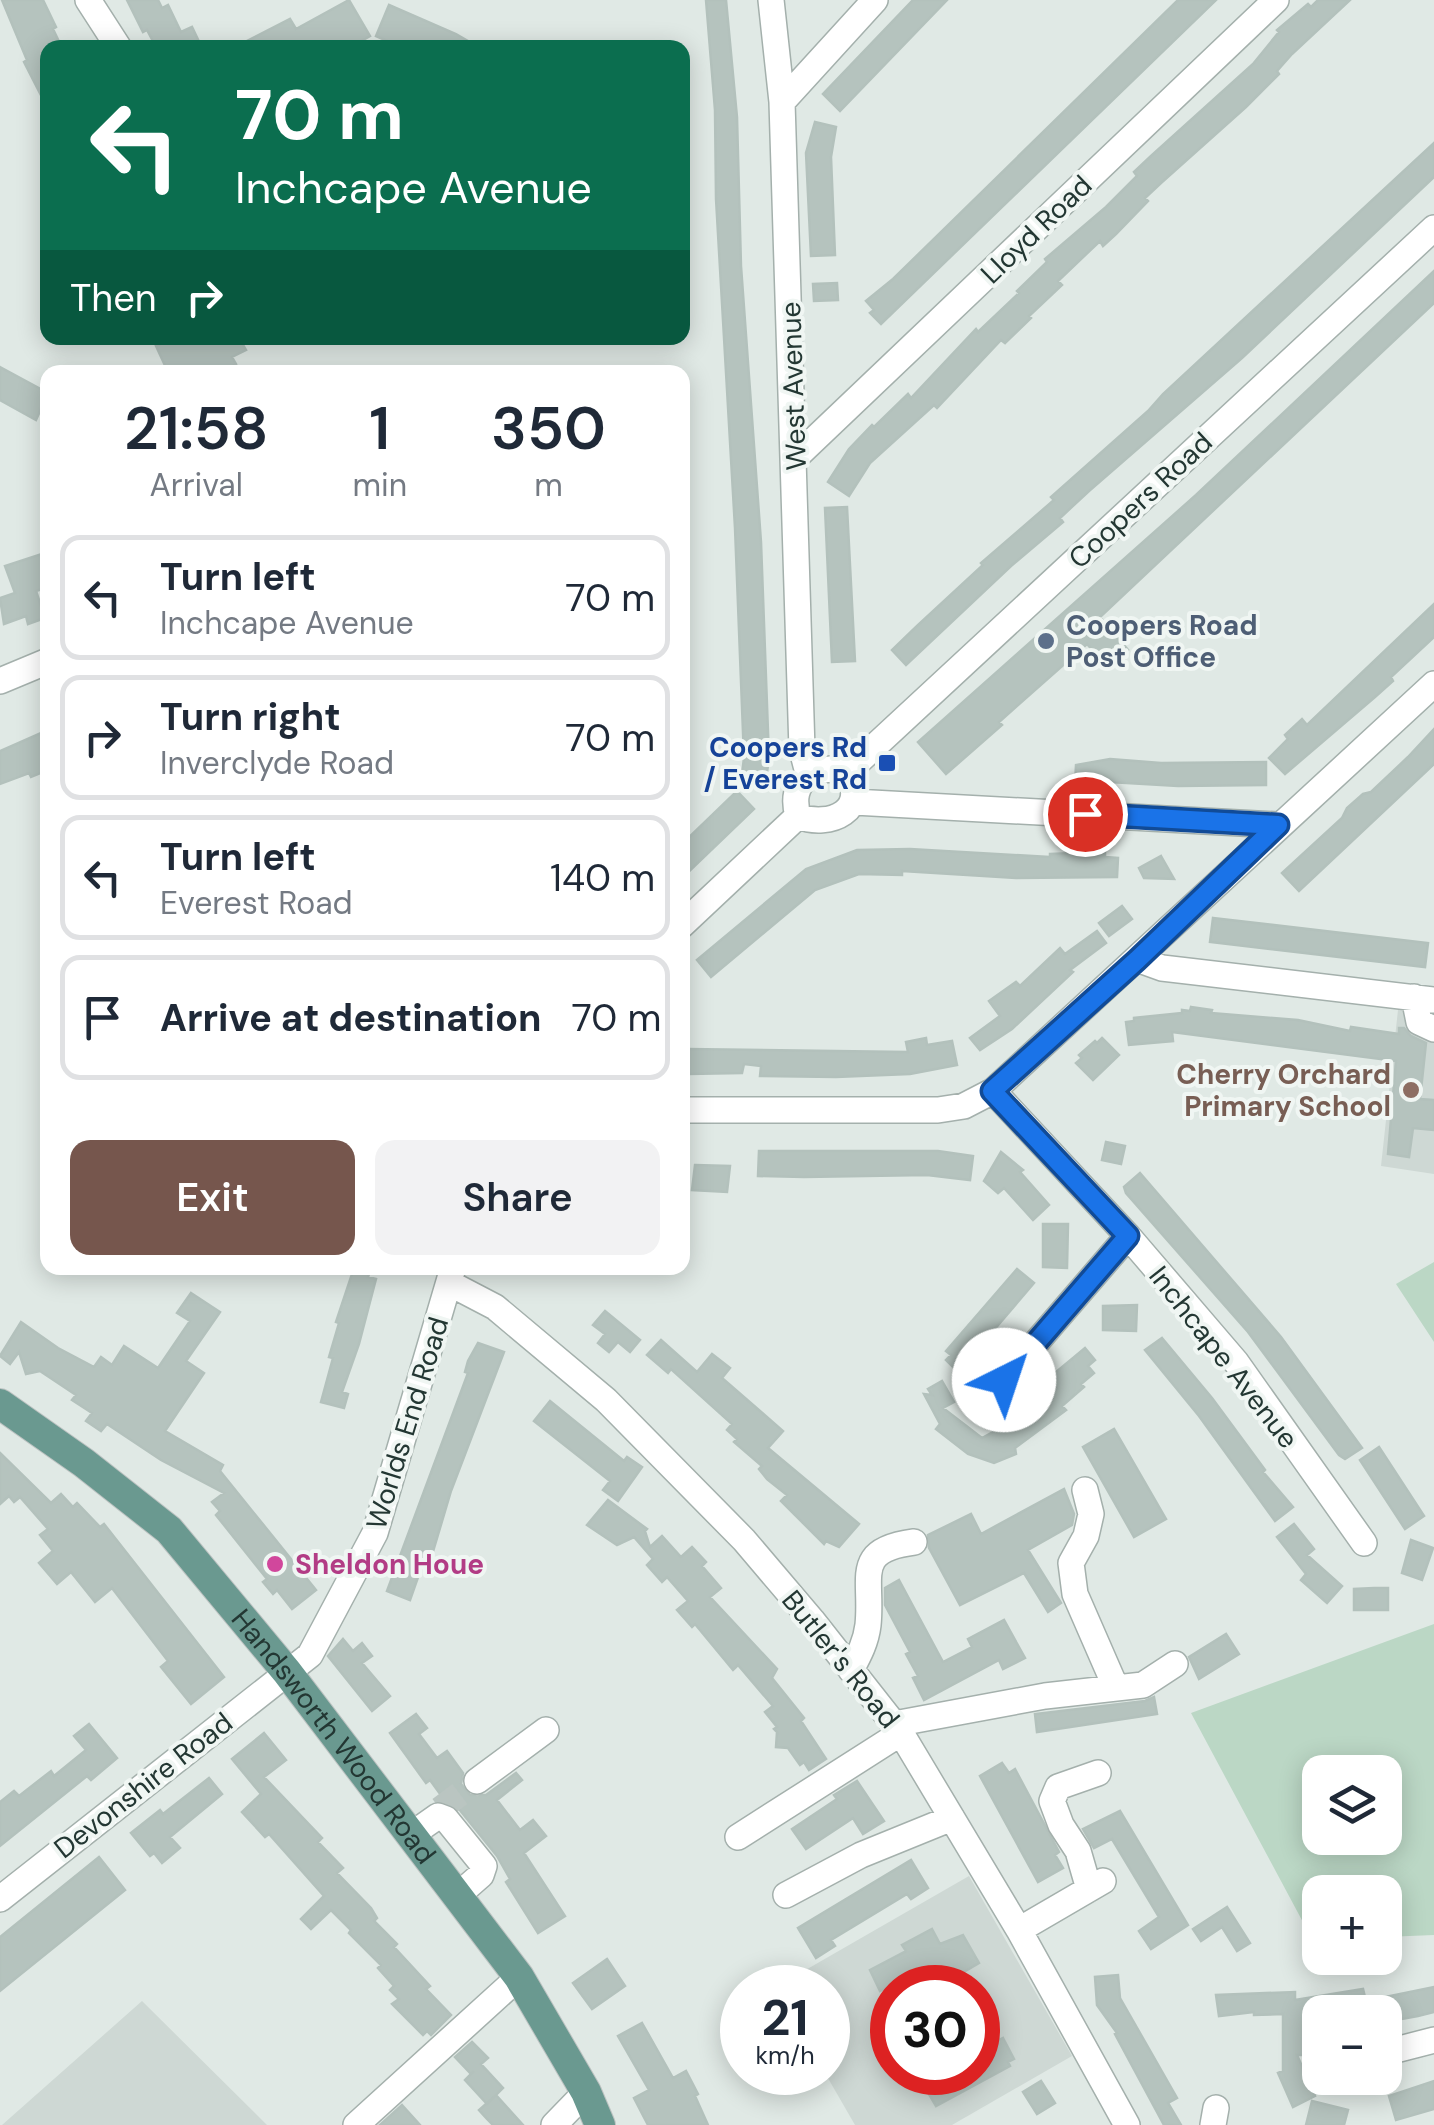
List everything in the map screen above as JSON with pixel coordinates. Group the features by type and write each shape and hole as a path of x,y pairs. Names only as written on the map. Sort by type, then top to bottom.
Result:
{"main road":[{"name":"Handsworth Wood Road","path":"0,1404 169,1530 286,1672 519,1977 586,2092 600,2125"}],"street":[{"path":"88,0 114,40"},
{"name":"West Avenue","path":"770,0 782,102 796,458 802,750 808,773"},
{"path":"782,102 875,0"},
{"name":"Lloyd Road","path":"796,458 1276,0"},
{"name":"Coopers Road","path":"846,773 1434,228"},
{"path":"0,681 40,665"},
{"path":"690,1110 938,1110 964,1106 992,1091 1434,684"},
{"path":"830,769 846,773 855,786 854,802 841,814 828,821 798,816 794,801 798,786 808,773 830,769"},
{"path":"854,802 1278,825"},
{"path":"690,918 798,816"},
{"path":"1137,960 1162,968 1424,999 1419,1022 1434,1029"},
{"name":"Inchcape Avenue","path":"992,1091 1128,1236 1236,1362 1364,1543"},
{"path":"1004,1380 1128,1236"},
{"name":"Butler's Road","path":"451,1275 606,1400 744,1540 898,1729 1019,1930 1127,2125"},
{"name":"Worlds End Road","path":"286,1672 310,1656 375,1533 451,1275"},
{"path":"1084,1490 1091,1514 1086,1536 1071,1563 1074,1594 1116,1688"},
{"path":"851,1670 864,1646 868,1628 867,1581 874,1556 886,1546 914,1542"},
{"path":"738,1837 898,1729 1046,1696 1143,1685 1175,1664"},
{"name":"Devonshire Road","path":"0,1899 286,1672"},
{"path":"478,1781 546,1730"},
{"path":"1019,1930 1096,1885 1061,1825 1052,1801 1058,1788 1098,1772"},
{"path":"410,1835 439,1812 484,1866 481,1875 457,1896"},
{"path":"786,1895 861,1855 952,1818"},
{"path":"356,2125 519,1977"},
{"path":"1402,2048 1434,2040"},
{"path":"554,2125 586,2092"}],"shaded area":[{"name":"Cherry Orchard Primary School","path":"1398,1010 1434,1015 1434,1174 1381,1166"},
{"path":"969,1876 1072,2056 952,2125 855,2125 838,2095 850,2095 850,1965 814,1965"},
{"path":"142,2001 267,2125 2,2125"}],"green space":[{"path":"1434,1262 1434,1342 1396,1284"},
{"path":"1434,1624 1434,1935 1402,1936 1402,1875 1302,1875 1302,1920 1191,1713"}],"building":[{"path":"2,0 43,0 56,27 53,29 58,40 40,40 40,93 24,62 27,60"},
{"path":"127,0 158,0 162,8 168,5 181,32 192,27 198,40 152,40 147,30 143,32"},
{"path":"349,0 370,36 363,40 249,40 290,19 296,29"},
{"path":"706,0 726,0 737,117 741,266 761,542 769,759 765,785 741,782 744,758 735,528"},
{"path":"913,0 947,0 840,111 823,94"},
{"path":"1178,0 1216,0 881,324 870,313 874,310 866,301"},
{"path":"1318,0 1350,0 1292,54 1277,71 1279,74 1246,107 1145,198 1148,201 1116,234 1103,246 1100,241 1058,281 1062,285 1031,318 1005,343 1001,340 937,408 934,405 870,463 849,496 828,482 849,449 872,425 908,394 911,398 976,329 978,332 1019,293 1047,262 1045,259 1137,176 1134,172 1253,64 1277,30"},
{"path":"389,5 466,40 385,40 376,36"},
{"path":"815,122 836,127 831,157 835,255 811,256 806,153"},
{"path":"1434,143 1434,177 1242,358 1089,491 1060,518 1063,522 906,665 892,650 981,563 1054,500 1051,497"},
{"path":"1434,271 1434,303 1100,617 1128,650 1108,668 1087,644 946,774 918,742 1196,495"},
{"path":"837,283 838,300 814,301 813,284"},
{"path":"243,345 246,350 232,357 234,365 165,365 156,346"},
{"path":"0,367 40,389 36,420 0,400"},
{"path":"847,507 855,661 832,662 825,508"},
{"path":"40,555 40,590 36,591 40,620 28,624 26,616 4,624 0,598 15,593 5,566"},
{"path":"1434,604 1434,637 1391,677 1393,681 1285,774 1269,758 1288,739 1285,735 1302,719 1307,725"},
{"path":"1434,729 1434,764 1299,891 1282,873"},
{"path":"40,734 40,773 31,777 29,773 0,784 0,751"},
{"path":"1110,759 1161,763 1266,762 1266,785 1178,786 1092,781 1075,784 1076,765"},
{"path":"737,791 754,809 690,870 690,836"},
{"path":"857,850 1050,857 1105,852 1105,857 1118,858 1117,877 1016,878 902,871 902,875 859,874 815,890 711,977 697,960 806,869"},
{"path":"1161,856 1174,879 1144,878 1139,868"},
{"path":"1122,906 1132,919 1109,936 1099,923"},
{"path":"1213,918 1428,943 1425,967 1210,942"},
{"path":"1097,931 1106,943 1070,970 1073,972 1012,1029 980,1050 970,1038 1000,1016 989,1001 1016,982 1020,986 1060,948 1065,954"},
{"path":"1191,1007 1212,1010 1211,1013 1298,1020 1350,1031 1351,1027 1399,1034 1399,1028 1404,1028 1426,1043 1420,1099 1434,1100 1434,1130 1413,1128 1409,1157 1388,1154 1396,1061 1172,1032 1173,1041 1129,1045 1126,1022 1182,1013"},
{"path":"926,1038 927,1045 952,1041 957,1065 910,1074 836,1077 760,1076 761,1066 744,1064 742,1073 690,1074 690,1049 908,1052 906,1042"},
{"path":"1102,1038 1119,1055 1093,1080 1076,1063 1082,1058 1079,1055"},
{"path":"1106,1142 1125,1146 1121,1164 1102,1160"},
{"path":"759,1151 938,1151 973,1156 970,1180 927,1175 758,1176"},
{"path":"1001,1152 1023,1170 1020,1172 1049,1205 1033,1220 1004,1188 998,1193 984,1181"},
{"path":"695,1165 730,1166 727,1192 692,1190"},
{"path":"1140,1173 1281,1337 1362,1448 1345,1459 1339,1455 1248,1332 1126,1193 1124,1187"},
{"path":"1043,1224 1068,1224 1067,1268 1043,1267"},
{"path":"1017,1269 1034,1283 958,1372 946,1360 951,1355 946,1351"},
{"path":"352,1275 376,1279 342,1392 348,1394 344,1408 321,1402 333,1358 329,1357 339,1323 336,1322"},
{"path":"191,1293 220,1312 186,1361 204,1373 165,1431 223,1465 220,1471 316,1590 292,1609 277,1590 273,1594 263,1582 267,1579 216,1515 220,1511 212,1502 224,1493 161,1460 107,1424 101,1431 86,1421 92,1413 72,1400 76,1395 40,1371 26,1374 19,1352 10,1364 0,1356 21,1322 94,1367 101,1357 112,1365 124,1346 158,1368 190,1321 177,1313"},
{"path":"1137,1305 1136,1331 1103,1330 1103,1306"},
{"path":"605,1311 640,1340 630,1352 618,1342 609,1352 598,1343 605,1334 593,1325"},
{"path":"1162,1338 1293,1507 1275,1521 1199,1416 1145,1350"},
{"path":"661,1340 697,1372 712,1354 730,1368 722,1378 783,1431 768,1448 859,1524 839,1547 826,1541 824,1544 781,1501 787,1495 734,1442 737,1439 727,1430 732,1424 671,1369 668,1373 647,1355"},
{"path":"478,1343 504,1352 451,1491 429,1565 423,1563 410,1600 387,1591 468,1373 468,1361"},
{"path":"1085,1348 1095,1360 1088,1366 1094,1373 1062,1406 1066,1410 1015,1448 1016,1454 994,1463 968,1454 936,1429 940,1424 924,1394 932,1395 928,1389 942,1381 954,1402 943,1408 982,1438 1015,1420 1017,1423 1057,1388 1049,1378"},
{"path":"550,1401 624,1461 627,1457 642,1467 618,1501 603,1490 610,1481 534,1421"},
{"path":"1114,1429 1166,1519 1134,1537 1083,1447"},
{"path":"1379,1447 1424,1516 1405,1529 1360,1460"},
{"path":"0,1453 51,1503 61,1494 73,1507 77,1503 100,1527 104,1524 224,1677 191,1704 161,1667 168,1661 112,1588 95,1602 71,1572 57,1584 39,1563 53,1551 40,1535 48,1529 20,1497 14,1502 9,1496 0,1504"},
{"path":"1064,1489 1074,1514 1072,1525 1028,1550 1061,1603 1048,1612 1024,1573 960,1605 929,1548 928,1535 971,1514 981,1534"},
{"path":"608,1500 647,1529 650,1547 662,1536 681,1557 692,1547 706,1562 702,1566 721,1588 710,1597 777,1669 772,1678 804,1718 801,1721 826,1759 809,1770 804,1762 800,1765 788,1748 776,1747 777,1727 765,1712 773,1706 738,1665 733,1670 695,1624 692,1627 677,1610 688,1601 667,1577 662,1582 647,1565 653,1559 634,1537 617,1545 587,1525"},
{"path":"1294,1524 1314,1549 1307,1555 1342,1586 1327,1603 1301,1580 1306,1574 1277,1537"},
{"path":"1411,1540 1433,1548 1422,1580 1402,1573"},
{"path":"899,1580 943,1662 972,1647 968,1639 1004,1620 1025,1658 1003,1669 999,1660 924,1700 913,1678 918,1676 906,1654 910,1652 885,1605 885,1588"},
{"path":"1388,1588 1388,1610 1354,1610 1354,1589"},
{"path":"1226,1634 1239,1654 1199,1679 1189,1657"},
{"path":"343,1639 353,1651 362,1643 372,1656 362,1663 390,1696 372,1711 328,1656"},
{"path":"1154,1697 1157,1714 1037,1732 1035,1714"},
{"path":"416,1714 427,1728 419,1734 437,1758 447,1751 463,1773 461,1784 470,1795 486,1795 516,1773 522,1780 497,1800 520,1830 533,1820 546,1836 524,1853 565,1916 538,1933 506,1882 510,1879 497,1856 459,1809 446,1802 430,1780 426,1783 390,1733"},
{"path":"89,1724 117,1758 91,1780 87,1776 0,1846 0,1802 14,1791 19,1796 51,1771 54,1776 86,1750 74,1736"},
{"path":"264,1733 286,1760 264,1777 322,1838 318,1842 343,1868 337,1873 371,1908 377,1918 374,1921 397,1944 394,1947 451,2015 431,2035 427,2031 423,2035 392,2004 399,1999 390,1990 394,1986 378,1968 381,1965 331,1910 311,1929 301,1919 324,1896 269,1834 265,1837 242,1812 261,1794 232,1759"},
{"path":"1002,1763 1009,1773 1015,1769 1059,1852 1055,1855 1063,1868 1038,1882 980,1776"},
{"path":"209,1778 222,1794 170,1837 180,1848 162,1863 154,1853 150,1856 131,1833"},
{"path":"857,1781 884,1821 863,1834 853,1818 806,1849 792,1829"},
{"path":"1120,1811 1188,1925 1151,1949 1139,1931 1159,1917 1112,1839 1094,1848 1083,1829"},
{"path":"99,1857 125,1890 0,1991 0,1937"},
{"path":"911,1860 928,1888 911,1899 907,1894 831,1940 835,1946 816,1958 798,1928"},
{"path":"1227,1907 1250,1943 1237,1951 1222,1927 1201,1941 1193,1929"},
{"path":"932,1929 940,1944 963,1935 979,1963 879,1965 906,1951 902,1945"},
{"path":"607,1959 625,1986 592,2009 573,1983"},
{"path":"1118,1975 1120,1998 1177,2098 1168,2103 1181,2125 1164,2125 1117,2033 1097,2005 1095,1977"},
{"path":"1434,1987 1434,2012 1402,2019 1402,1995 1395,1995"},
{"path":"1363,1989 1364,1995 1326,1995"},
{"path":"1295,1992 1295,2000 1302,1999 1302,2055 1297,2055 1302,2066 1302,2095 1315,2096 1293,2107 1278,2073 1283,2071 1283,2014 1219,2016 1216,1995"},
{"path":"642,2023 673,2078 686,2071 708,2125 648,2125 634,2098 649,2090 618,2036"},
{"path":"1003,2038 1014,2059 1000,2071"},
{"path":"472,2042 488,2058 481,2064 503,2088 487,2104 465,2080 471,2074 455,2057"},
{"path":"1041,2081 1055,2103 1037,2114 1023,2092"},
{"path":"1434,2081 1434,2109 1396,2120 1389,2096 1402,2095 1402,2092"},
{"path":"496,2095 523,2125 493,2125 487,2119 479,2110"},
{"path":"930,2095 956,2095 936,2106"},
{"path":"1312,2101 1348,2110 1344,2125 1306,2125"},
{"path":"402,2105 420,2125 380,2125"}],"tunnel":[{"path":"440,1809 477,1781"}],"place":[{"name":"Coopers Road Post Office","path":"1046,641"},
{"name":"Coopers Rd / Everest Rd","path":"887,763"},
{"name":"Cherry Orchard Primary School","path":"1411,1090"},
{"name":"Sheldon Houe","path":"275,1564"}],"route":[{"path":"1004,1380 1128,1236 992,1091 1278,825 1085,814"}]}
